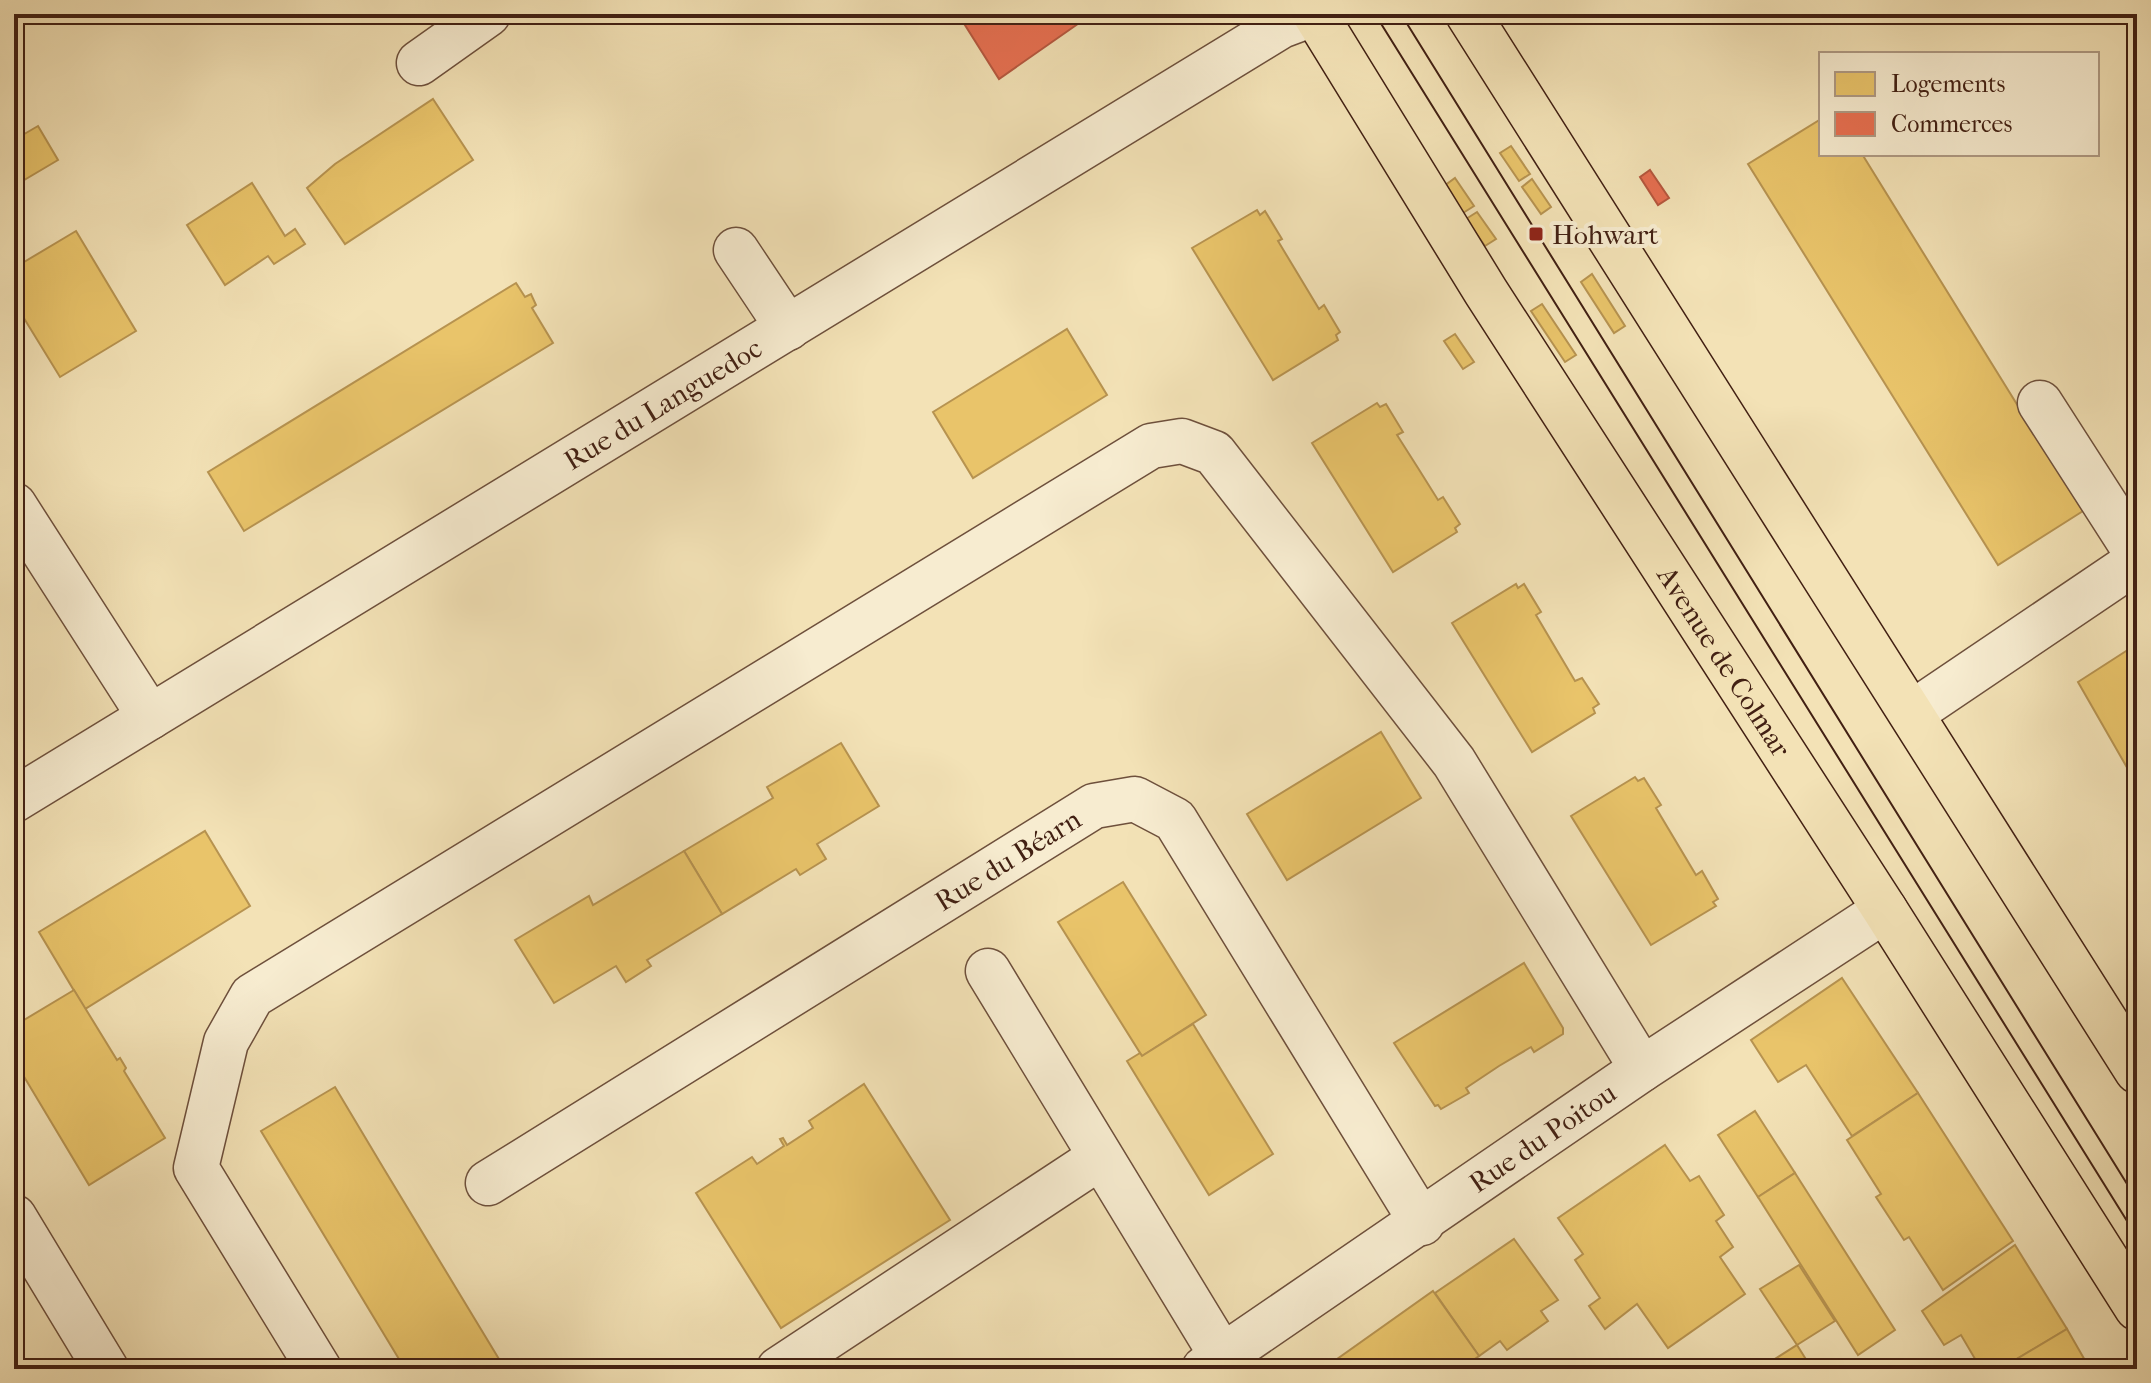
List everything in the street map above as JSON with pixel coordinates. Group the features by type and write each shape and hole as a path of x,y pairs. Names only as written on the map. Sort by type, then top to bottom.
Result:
{"main road":[{"name":"Avenue de Colmar","path":"1314,14 1486,292 1885,910 2137,1308"},
{"path":"1468,14 2137,1071"}],"street":[{"path":"419,63 488,14"},
{"name":"Rue du Languedoc","path":"14,800 1215,65 1281,26 1314,14"},
{"path":"736,250 788,328"},
{"path":"2040,403 2137,554"},
{"path":"319,1369 196,1168 226,1042 252,996 1151,446 1182,441 1214,453 1454,762 1642,1069"},
{"path":"14,505 150,717"},
{"path":"1912,713 2137,561"},
{"name":"Rue du Béarn","path":"488,1183 1094,806 1135,799 1175,820 1422,1223"},
{"name":"Rue du Poitou","path":"1213,1363 1422,1223 1642,1069 1885,910"},
{"path":"988,971 1099,1158 1213,1363"},
{"path":"779,1369 1099,1158"},
{"path":"14,1217 106,1369"}],"building: Logements":[{"path":"433,99 473,160 345,244 307,188 335,164"},
{"path":"1819,120 1819,156 1863,156 2083,511 1998,565 1748,164"},
{"path":"38,126 58,160 14,186 14,140"},
{"path":"1511,146 1530,174 1519,181 1500,153"},
{"path":"1455,178 1474,206 1463,213 1444,186"},
{"path":"1532,179 1551,207 1541,214 1522,187"},
{"path":"252,183 285,236 295,229 305,244 274,264 268,256 225,285 187,225"},
{"path":"1257,210 1260,215 1265,211 1282,239 1278,241 1319,309 1324,305 1340,332 1336,335 1338,340 1273,380 1192,248"},
{"path":"1477,212 1496,239 1485,246 1466,219"},
{"path":"76,231 136,331 60,377 14,302 14,268"},
{"path":"1592,274 1625,326 1614,333 1581,282"},
{"path":"516,283 525,297 531,294 536,305 532,308 553,343 244,531 208,472"},
{"path":"1542,304 1576,355 1565,362 1531,311"},
{"path":"1067,329 1107,395 973,478 933,412"},
{"path":"1455,334 1474,362 1463,369 1444,341"},
{"path":"1377,403 1380,407 1386,404 1403,432 1397,435 1438,500 1443,497 1460,524 1455,528 1457,532 1393,572 1312,443"},
{"path":"1516,584 1518,588 1524,584 1541,612 1536,615 1575,681 1582,678 1599,704 1593,708 1595,713 1532,752 1452,623"},
{"path":"2137,644 2137,785 2078,682"},
{"path":"1381,732 1421,798 1287,880 1247,814"},
{"path":"841,743 879,806 817,844 826,859 800,875 796,869 722,914 684,851 773,798 767,787"},
{"path":"1635,777 1638,781 1644,778 1661,805 1656,808 1696,875 1702,871 1718,899 1713,902 1716,906 1651,945 1571,816"},
{"path":"205,831 250,906 85,1009 39,932"},
{"path":"684,851 722,914 647,960 651,966 626,982 616,966 554,1003 515,940 589,896 593,905"},
{"path":"1123,882 1206,1015 1142,1056 1058,922"},
{"path":"1524,963 1563,1028 1563,1034 1534,1052 1531,1047 1499,1066 1466,1088 1469,1093 1441,1109 1435,1106 1394,1043"},
{"path":"1842,978 1918,1093 1852,1136 1806,1065 1778,1082 1751,1040"},
{"path":"74,990 117,1060 120,1058 126,1068 124,1071 165,1138 89,1185 14,1060 14,1026"},
{"path":"1193,1024 1273,1154 1209,1195 1127,1061 1140,1053 1142,1056"},
{"path":"864,1084 950,1220 781,1328 696,1193 752,1157 757,1164 784,1146 780,1139 783,1138 787,1145 813,1128 809,1121"},
{"path":"335,1087 505,1369 405,1369 261,1131"},
{"path":"1918,1093 2013,1241 1943,1290 1909,1237 1904,1240 1876,1197 1881,1194 1847,1140"},
{"path":"1755,1111 1795,1173 1758,1197 1718,1135"},
{"path":"1665,1145 1690,1181 1699,1176 1724,1215 1716,1221 1733,1247 1720,1257 1745,1294 1668,1348 1637,1304 1605,1329 1589,1306 1600,1298 1575,1260 1583,1254 1558,1218"},
{"path":"1795,1173 1895,1330 1858,1355 1758,1197"},
{"path":"1514,1239 1558,1300 1541,1311 1548,1321 1507,1350 1500,1341 1479,1356 1435,1293"},
{"path":"2015,1245 2067,1329 2000,1369 1981,1369 1961,1335 1944,1345 1922,1311"},
{"path":"1799,1265 1835,1321 1797,1345 1760,1289"},
{"path":"1433,1291 1479,1356 1461,1369 1323,1369"},
{"path":"2067,1329 2090,1369 2000,1369"},
{"path":"1797,1345 1812,1369 1759,1369"}],"building: Commerces":[{"path":"958,14 1092,14 999,79"},
{"path":"1650,170 1669,198 1658,205 1640,177"}],"tram line":[{"path":"1375,14 2137,1237"},
{"path":"1401,14 2137,1200"}],"place":[{"name":"Hohwart","path":"1536,234"}]}
